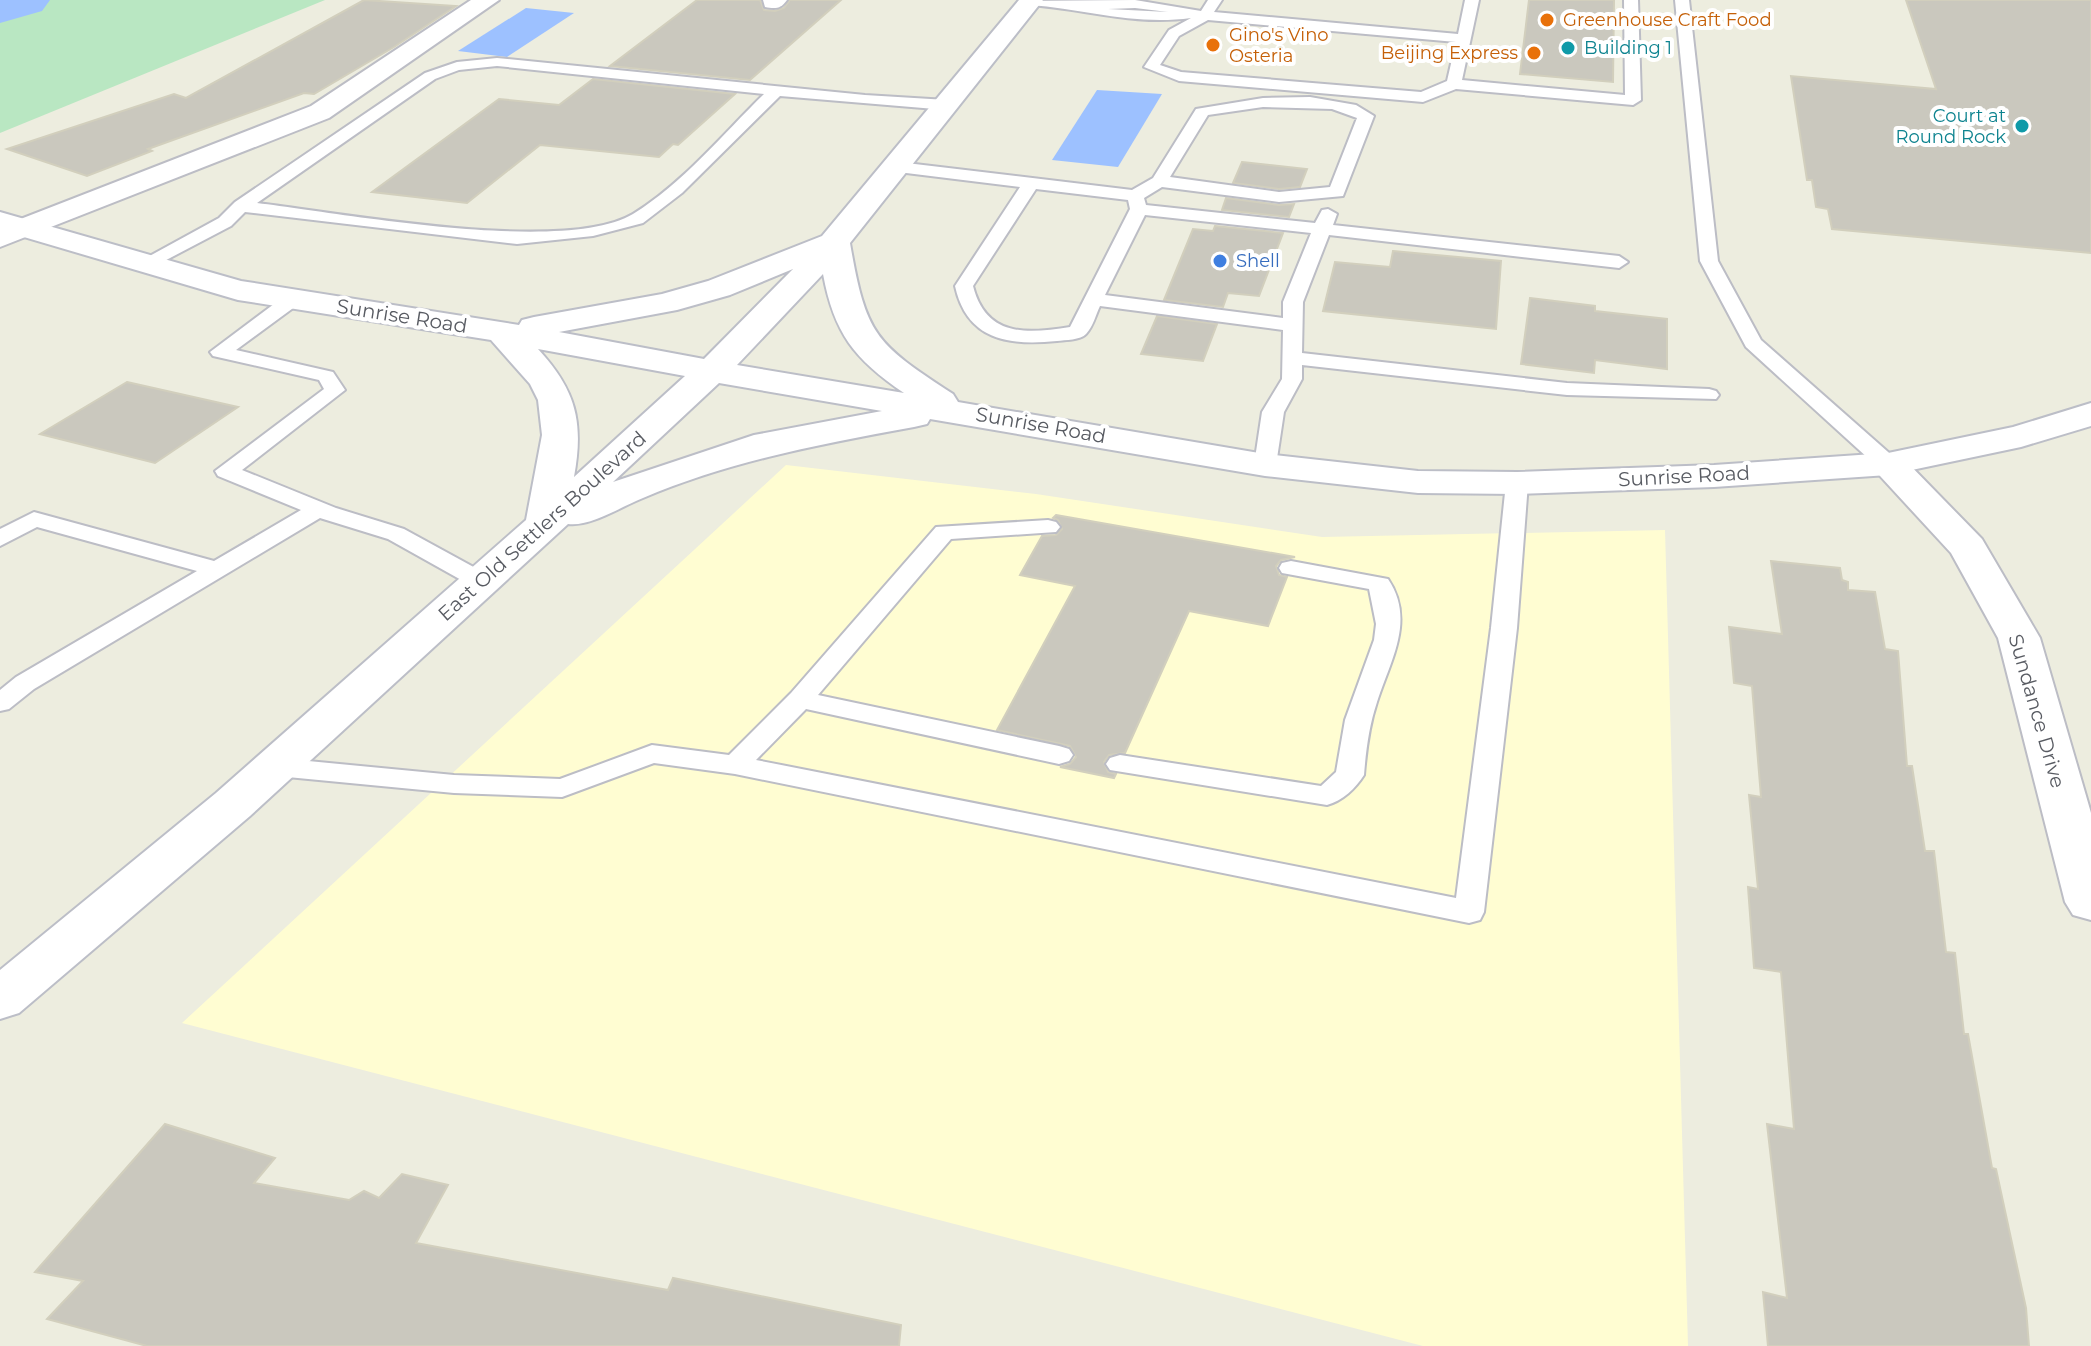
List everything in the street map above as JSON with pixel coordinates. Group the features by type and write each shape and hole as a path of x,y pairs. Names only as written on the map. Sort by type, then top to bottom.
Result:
{"main road":[{"path":"8,229 320,112 487,0"},
{"name":"East Old Settlers Boulevard","path":"0,999 71,943 277,767 545,525 747,336 898,167 1031,0"},
{"name":"Sunrise Road","path":"8,229 238,290 502,332 1265,465 1418,482 1517,483 1714,476 1888,464 2021,436 2091,414"},
{"path":"502,332 665,303 719,288 834,241 843,301 851,325 867,350 952,410"},
{"path":"502,332 549,385 558,404 560,443 545,525"},
{"path":"545,525 635,487 767,443 952,410"},
{"name":"Sundance Drive","path":"1888,464 1968,548 2019,638 2091,902"}],"lane":[{"path":"1031,0 1081,5 1105,14 1162,19 1196,15 1465,39"},
{"path":"1215,0 1174,33 1151,67 1179,76 1423,97 1454,84 1633,100 1631,0"},
{"path":"1454,84 1472,0"},
{"path":"1682,0 1709,261 1753,343 1888,464"},
{"path":"144,264 225,222 241,206 430,76 457,66 497,62 947,105"},
{"path":"241,206 517,239 593,231 637,219 676,189 777,90"},
{"path":"1031,183 964,286 965,301 974,319 995,330 1039,339 1078,332 1137,202 1159,181 1202,112 1235,105 1286,101 1354,108 1366,116 1293,302 1292,379 1273,412 1265,465"},
{"path":"898,167 1031,183 1137,202 1323,228 1619,262"},
{"path":"1159,181 1279,197 1337,192"},
{"path":"293,299 220,352 326,376 335,390 226,471 319,509 396,534 481,581"},
{"path":"1093,299 1293,325"},
{"path":"1293,358 1567,389 1709,395"},
{"path":"277,767 454,784 562,788 652,754 735,765 1469,912 1504,628 1517,483"},
{"path":"0,703 25,683 319,509"},
{"path":"0,539 34,519 216,569"},
{"path":"735,765 800,699 944,532 1048,527"},
{"path":"1120,764 1327,796 1350,775 1358,718 1384,657 1390,608 1379,584 1291,568"},
{"path":"800,699 1059,755"}],"shaded area":[{"path":"786,465 1036,494 1322,537 1665,530 1688,1346 1423,1346 182,1023"}],"green space":[{"path":"0,0 325,0 0,133"}],"water":[{"path":"526,8 574,13 507,57 458,51"},
{"path":"1097,90 1162,94 1118,167 1052,160"}],"building":[{"path":"364,0 456,6 314,94 304,93 148,149 152,151 87,176 7,149 174,94 186,98"},
{"path":"697,0 760,0 764,10 775,11 784,8 790,0 841,0 750,80 610,66"},
{"name":"Building 1","path":"1529,0 1614,0 1613,82 1520,74"},
{"name":"Court at Round Rock","path":"1906,0 2091,0 2091,253 1832,229 1828,209 1816,207 1812,180 1807,180 1791,76 1936,89"},
{"path":"593,79 735,94 678,145 673,144 659,157 540,145 467,203 372,192 499,99 559,105"},
{"path":"1242,162 1307,169 1300,187 1279,189 1233,183"},
{"path":"1226,198 1294,204 1289,217 1222,210"},
{"name":"Shell","path":"1215,226 1283,233 1259,296 1228,293 1223,307 1164,300 1193,229 1213,231"},
{"path":"1393,251 1501,261 1496,329 1323,311 1335,262 1390,267"},
{"path":"1530,298 1595,306 1595,311 1667,319 1667,369 1595,360 1594,373 1521,364"},
{"path":"1157,316 1217,324 1203,361 1141,354"},
{"path":"127,382 238,407 155,463 40,434"},
{"path":"1056,515 1295,557 1281,560 1276,566 1279,575 1287,577 1268,626 1189,611 1125,753 1109,755 1104,762 1108,772 1116,774 1114,778 1060,767 1070,764 1076,757 1070,746 997,730 1075,586 1020,575 1042,536 1056,535 1062,529 1058,520 1053,518"},
{"path":"1771,561 1840,568 1842,580 1848,582 1848,590 1875,592 1885,649 1898,651 1907,766 1912,766 1925,851 1934,851 1946,952 1955,953 1964,1034 1968,1034 1992,1168 1996,1169 2026,1308 2029,1346 1768,1346 1763,1292 1787,1298 1767,1124 1794,1129 1781,972 1754,968 1748,887 1758,889 1749,795 1761,797 1752,686 1734,683 1729,627 1782,634"},
{"path":"165,1124 275,1158 254,1183 349,1200 364,1191 379,1198 402,1174 448,1185 416,1243 668,1290 673,1278 901,1325 899,1346 147,1346 47,1319 83,1281 35,1272"}],"waterway":[{"path":"0,7 23,0"}],"place":[{"name":"Greenhouse Craft Food","path":"1547,20"},
{"name":"Gino's Vino Osteria","path":"1213,45"},
{"name":"Building 1","path":"1568,48"},
{"name":"Beijing Express","path":"1534,53"},
{"name":"Court at Round Rock","path":"2022,126"},
{"name":"Shell","path":"1220,261"}]}
